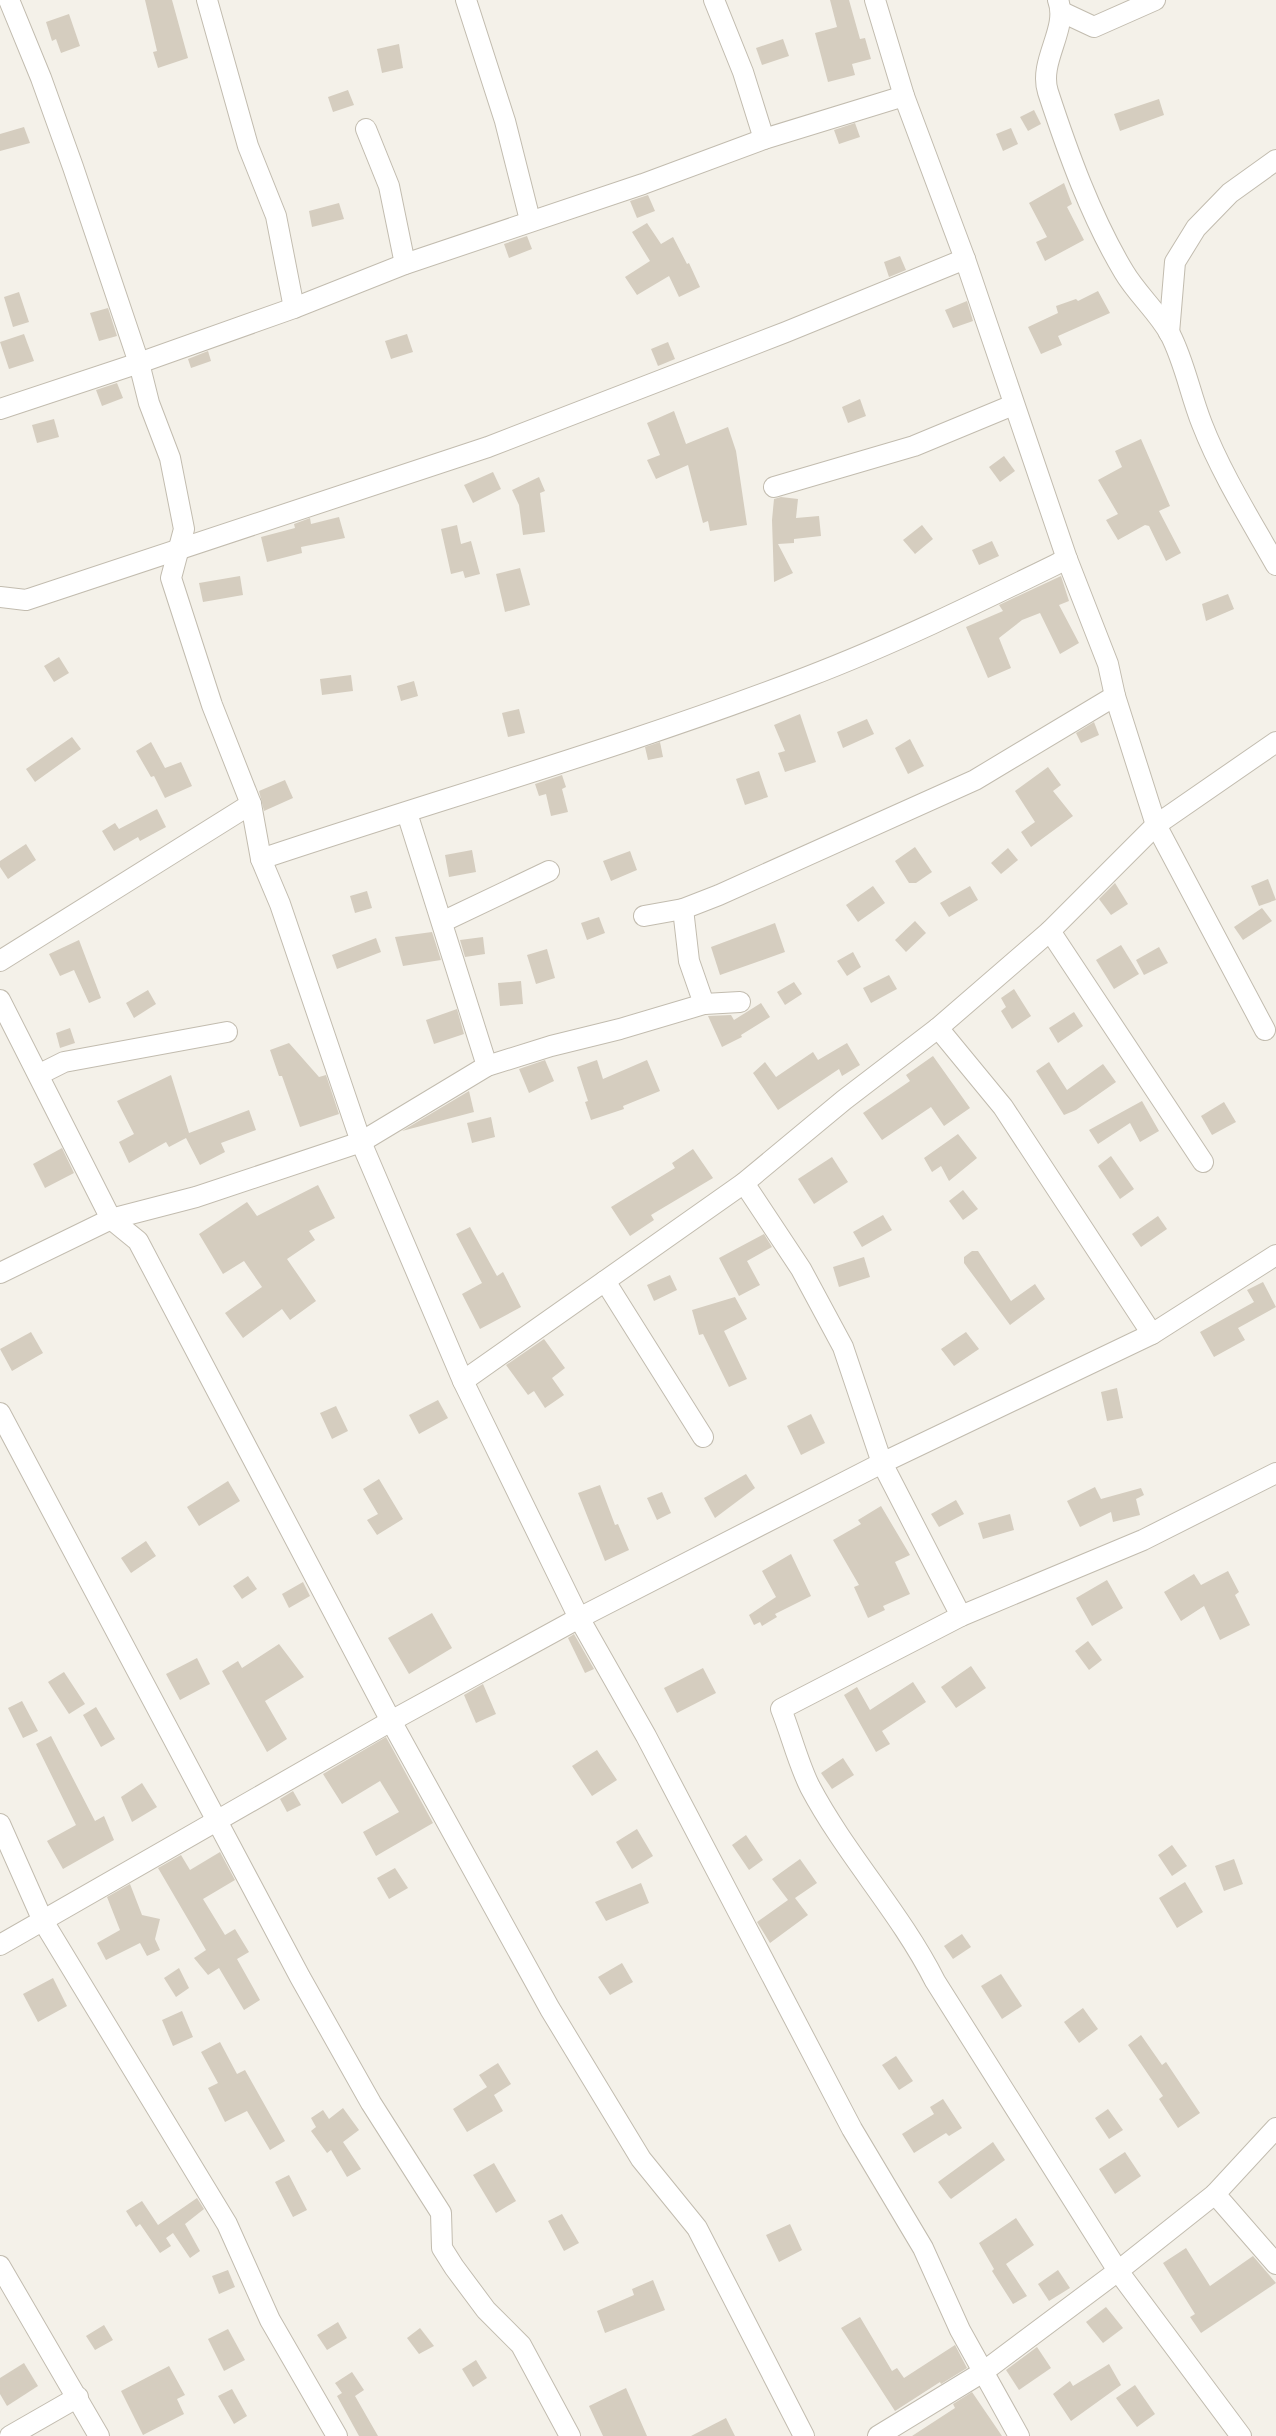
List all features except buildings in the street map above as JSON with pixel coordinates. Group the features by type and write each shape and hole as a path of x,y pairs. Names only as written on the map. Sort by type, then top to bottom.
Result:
{"street":[{"path":"9,0 45,89 139,363 149,403 172,468 184,529 171,578 212,705 251,804 261,859 280,904 361,1142 463,1382 579,1618 646,1736 852,2129 923,2248 960,2330 1019,2436"},
{"path":"207,0 248,146 276,216 294,308"},
{"path":"466,0 505,122 530,220"},
{"path":"714,0 743,72 764,139"},
{"path":"874,0 904,96 965,259 1067,559 1108,664 1115,696 1156,825 1265,1030"},
{"path":"1155,0 1094,27 1060,6 1048,58 1047,89 1082,185 1124,273 1170,333 1183,362 1202,424 1240,502 1276,565"},
{"path":"0,408 139,363 294,308 405,264 530,220 644,184 764,139 904,96"},
{"path":"366,129 389,186 405,264"},
{"path":"1170,333 1175,262 1196,228 1230,193 1276,160"},
{"path":"0,597 26,600 488,447 786,332 965,259"},
{"path":"774,486 914,446 1013,405"},
{"path":"261,859 665,729 808,677 953,615 1067,559"},
{"path":"644,916 683,909 975,780 1115,696"},
{"path":"463,1382 744,1183 844,1100 938,1028 1050,931 1156,825 1276,742"},
{"path":"0,961 251,804"},
{"path":"406,813 487,1066"},
{"path":"441,922 549,871"},
{"path":"683,909 689,961 704,1004"},
{"path":"1050,931 1203,1162"},
{"path":"0,1000 40,1074 111,1219 138,1241 391,1721 550,2009 641,2159 697,2228 804,2436"},
{"path":"0,1273 111,1219 196,1197 361,1142 487,1066 704,1004 740,1002"},
{"path":"938,1028 1003,1107 1152,1334"},
{"path":"40,1074 64,1062 227,1032"},
{"path":"744,1183 801,1269 843,1347 882,1462 962,1616"},
{"path":"0,1945 391,1721 579,1618 882,1462 1152,1334 1276,1255"},
{"path":"605,1281 703,1437"},
{"path":"0,1413 216,1822 371,2103 441,2213 442,2248 486,2310 521,2345 570,2436"},
{"path":"1241,2436 1118,2271 935,1981 920,1952 838,1833 810,1785 781,1709 962,1616 1143,1540 1276,1473"},
{"path":"0,1824 43,1921 227,2224 270,2320 337,2436"},
{"path":"878,2436 983,2372 1118,2271 1215,2194 1276,2128"},
{"path":"1215,2194 1276,2264"},
{"path":"0,2266 99,2436"},
{"path":"10,2436 78,2397"}]}
